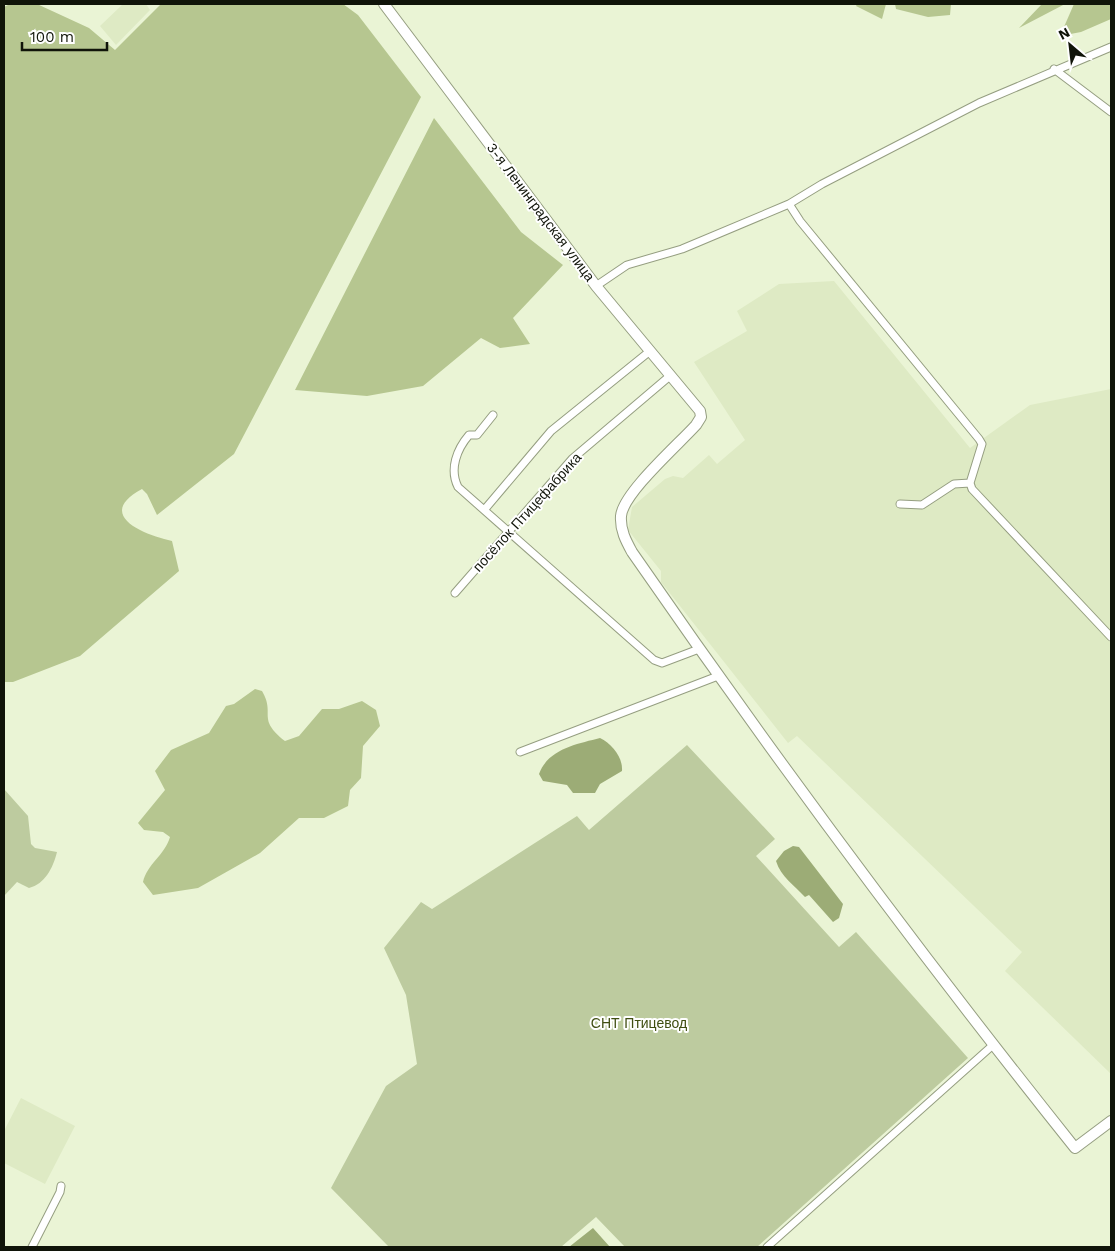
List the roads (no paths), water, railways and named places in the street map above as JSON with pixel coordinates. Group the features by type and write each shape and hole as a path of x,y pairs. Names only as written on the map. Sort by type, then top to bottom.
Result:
{"street":[{"name":"3-я Ленинградская улица","path":"384,4 596,286 700,411 701,418 696,426 630,495 621,514 621,526 632,552 699,649"},
{"path":"596,286 626,265 682,249 789,204 901,142 979,103 1111,47"},
{"path":"1054,70 1111,112"},
{"path":"789,204 800,221 979,439 982,444 981,452 970,483 972,489 1111,637"},
{"path":"485,509 551,431 650,351"},
{"name":"посёлок Птицефабрика","path":"455,593 572,459 671,375"},
{"path":"494,415 477,435 469,435 464,441 455,461 454,480 458,487 654,660 662,663 699,649 823,822 993,1046 1075,1148 1111,1121"},
{"path":"900,504 922,505 954,484 970,483"},
{"path":"520,752 718,676"},
{"path":"767,1247 993,1046"},
{"path":"32,1247 60,1192 61,1186"}],"park label":[{"name":"СНТ Птицевод","path":"639,1023"}]}
